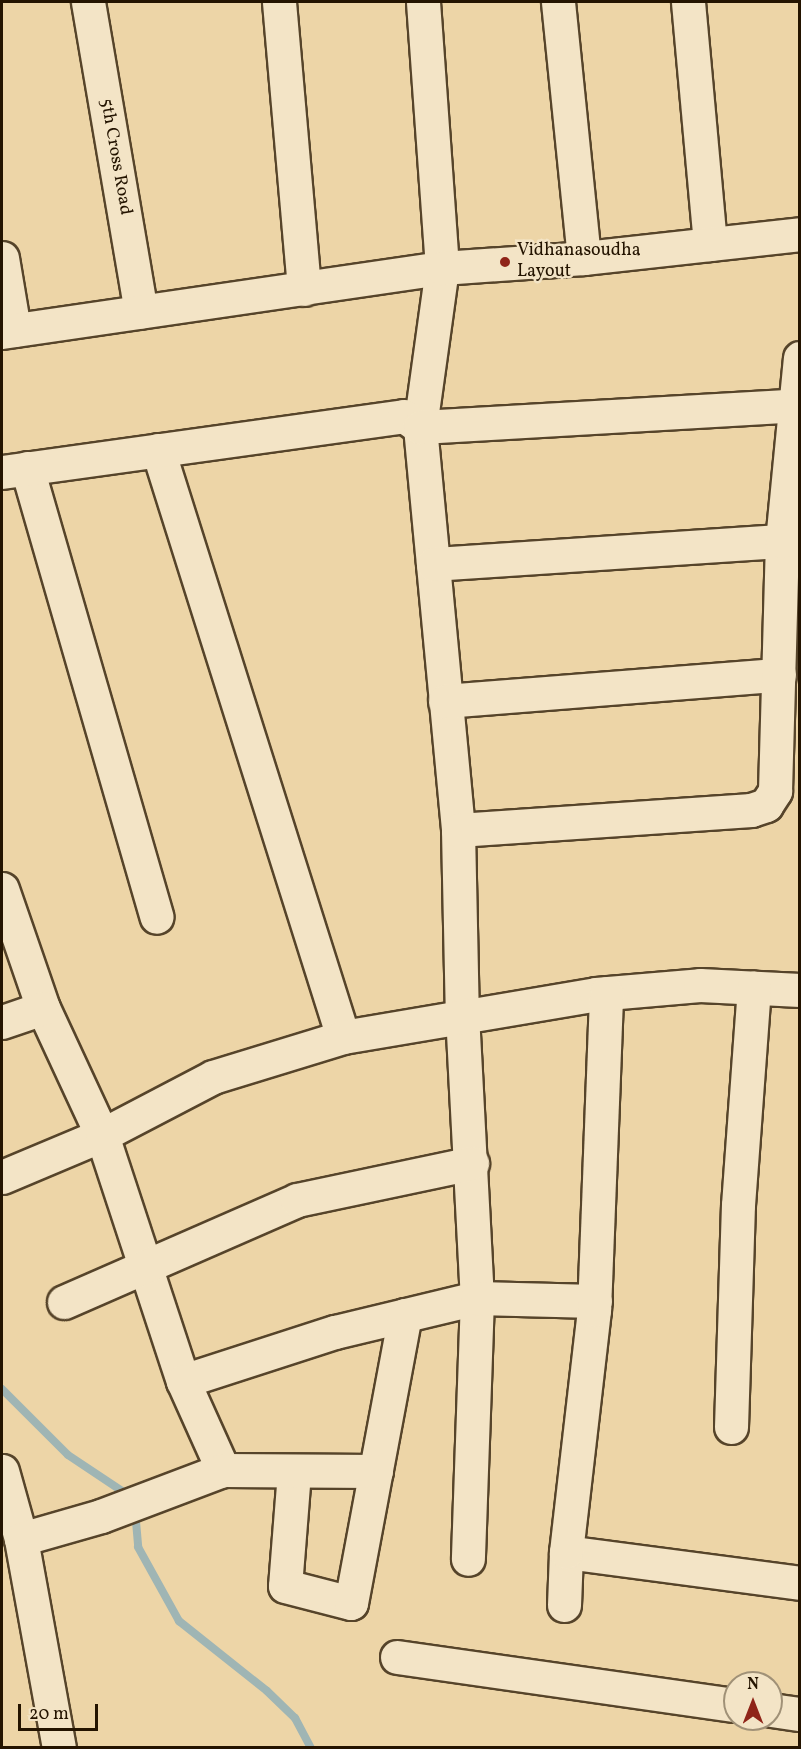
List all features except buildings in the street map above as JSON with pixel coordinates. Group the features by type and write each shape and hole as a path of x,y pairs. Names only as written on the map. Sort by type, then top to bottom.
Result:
{"street":[{"name":"5th Cross Road","path":"88,2 141,312"},
{"path":"279,2 304,289"},
{"path":"423,2 442,268 420,427 458,830 462,1014 472,1163 477,1298 468,1559"},
{"path":"558,2 584,258"},
{"path":"688,2 710,244"},
{"path":"2,258 8,331 442,268 584,258 800,234"},
{"path":"458,830 751,810 766,805 787,793 779,675 790,640 788,534 800,358"},
{"path":"157,917 14,470 404,416 420,427 797,405"},
{"path":"158,450 343,1037"},
{"path":"433,564 788,534"},
{"path":"446,701 779,675"},
{"path":"2,889 43,1008 102,1135 143,1267 183,1381 223,1470"},
{"path":"2,1177 102,1135 213,1077 343,1037 462,1014 606,993 700,985 800,990"},
{"path":"731,1427 738,1205 754,988"},
{"path":"564,1605 566,1552 595,1301 606,993"},
{"path":"2,1022 43,1008"},
{"path":"64,1302 297,1200 472,1163"},
{"path":"183,1381 335,1332 477,1298 595,1301"},
{"path":"294,1472 285,1586 351,1603 405,1315"},
{"path":"21,1539 100,1516 180,1483 223,1470 375,1471"},
{"path":"2,1471 21,1539 59,1748"},
{"path":"566,1552 800,1583"},
{"path":"397,1657 723,1703"},
{"path":"783,1712 800,1714"}],"waterway":[{"path":"2,1389 68,1455 131,1497"},
{"path":"135,1510 138,1547 179,1621 267,1691 295,1718 311,1748"}],"place":[{"name":"Vidhanasoudha Layout","path":"505,262"}]}
